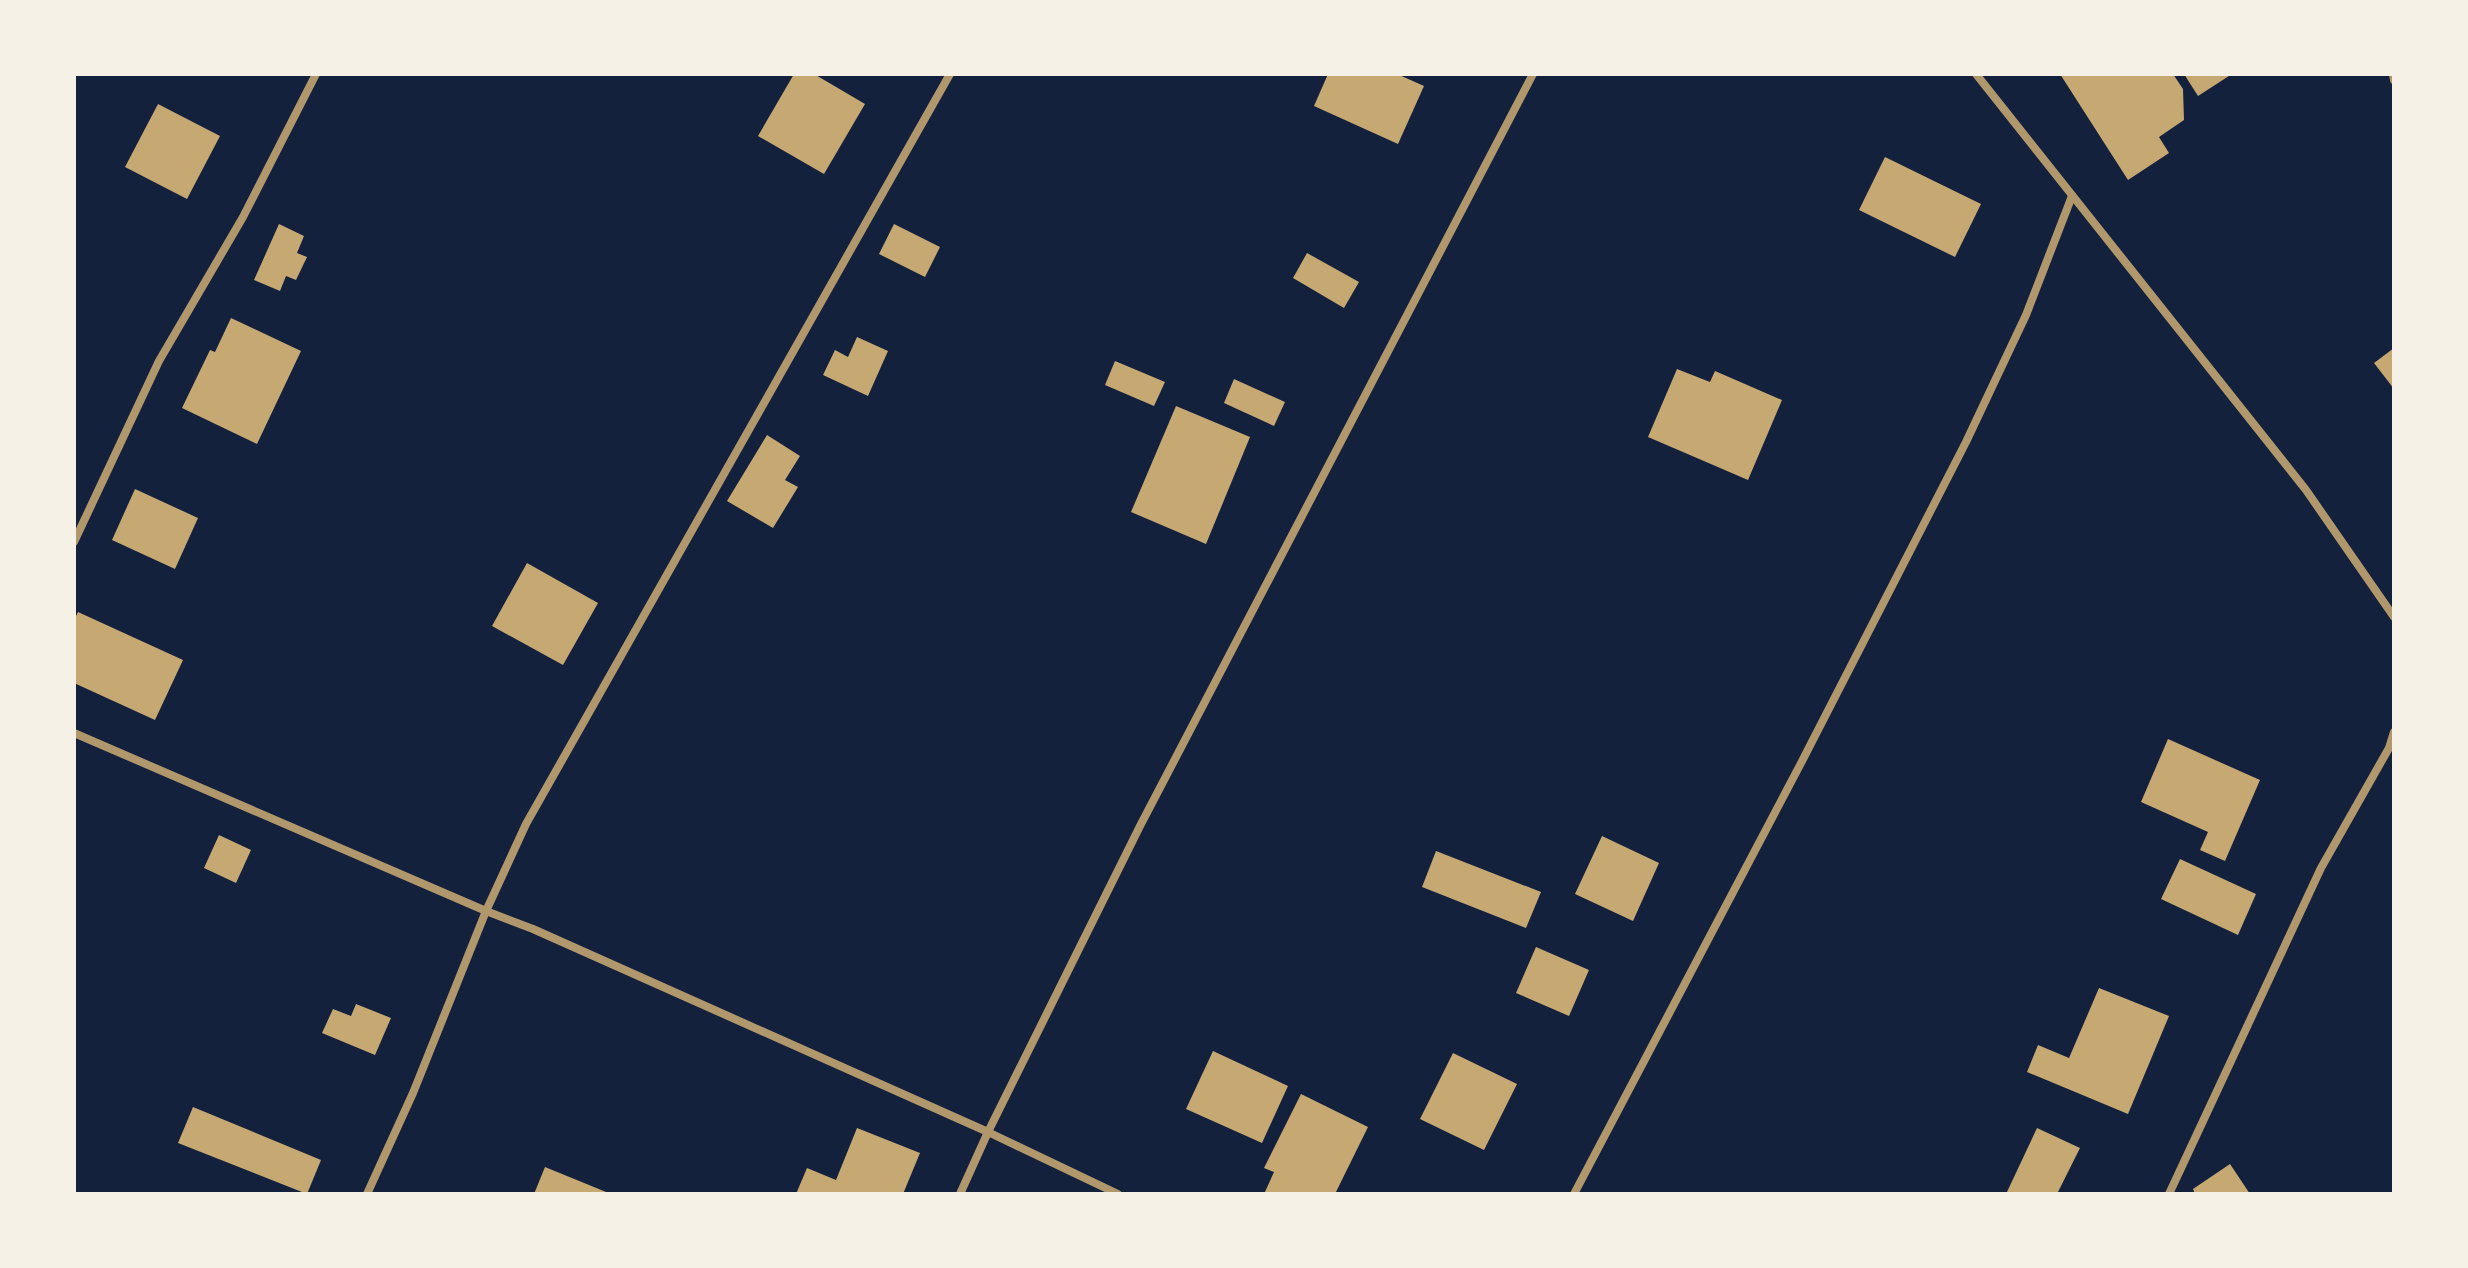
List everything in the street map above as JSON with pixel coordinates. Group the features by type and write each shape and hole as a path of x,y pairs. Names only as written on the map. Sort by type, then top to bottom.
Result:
{"street":[{"path":"74,542 159,361 243,217 316,74"},
{"path":"367,1194 413,1093 486,911 526,824 950,74"},
{"path":"960,1194 1147,813 1533,74"},
{"path":"1976,74 2306,490 2394,617"},
{"path":"2393,74 2394,80"},
{"path":"1574,1194 1966,442 2026,315 2072,196"},
{"path":"2169,1194 2321,868 2389,748 2394,732"},
{"path":"74,733 533,929 988,1132 1118,1194"}],"building":[{"path":"794,74 814,74 865,104 824,174 758,136"},
{"path":"1328,74 1397,74 1424,86 1398,144 1314,106"},
{"path":"2060,74 2173,74 2183,89 2184,120 2159,137 2169,153 2128,180"},
{"path":"2184,74 2232,74 2198,96"},
{"path":"158,104 220,136 187,199 125,167"},
{"path":"1885,157 1981,204 1955,257 1859,210"},
{"path":"279,224 304,236 297,253 307,257 296,280 286,276 280,291 254,280"},
{"path":"894,224 940,247 925,277 879,254"},
{"path":"1307,253 1359,282 1344,308 1293,278"},
{"path":"231,318 301,351 257,444 182,408 210,350 215,352"},
{"path":"857,337 888,351 868,396 823,375 835,350 848,357"},
{"path":"2394,348 2394,389 2374,363"},
{"path":"1115,361 1165,382 1154,406 1105,385"},
{"path":"1677,369 1710,382 1715,371 1782,400 1748,480 1648,437"},
{"path":"1234,379 1285,402 1274,426 1224,403"},
{"path":"1176,406 1250,437 1206,544 1131,512"},
{"path":"767,435 800,456 785,480 798,487 773,528 727,501"},
{"path":"135,489 198,518 175,569 112,540"},
{"path":"527,563 598,603 563,665 492,626"},
{"path":"78,612 183,660 155,720 74,683 74,620"},
{"path":"2168,739 2260,780 2225,861 2200,850 2208,832 2141,802"},
{"path":"219,835 251,850 236,883 204,868"},
{"path":"1602,836 1659,863 1633,921 1575,894"},
{"path":"1436,851 1541,892 1526,928 1422,887"},
{"path":"2180,859 2256,894 2238,935 2161,899"},
{"path":"1536,947 1589,970 1569,1016 1516,993"},
{"path":"2099,988 2169,1016 2128,1114 2027,1072 2038,1045 2069,1058"},
{"path":"356,1004 391,1018 375,1055 322,1033 333,1009 351,1016"},
{"path":"1213,1051 1288,1086 1262,1143 1186,1109"},
{"path":"1453,1053 1517,1084 1484,1150 1420,1119"},
{"path":"1301,1094 1368,1127 1335,1194 1264,1194 1274,1172 1264,1168"},
{"path":"193,1107 321,1160 307,1194 178,1143"},
{"path":"857,1128 920,1153 903,1194 796,1194 807,1168 836,1180"},
{"path":"2037,1128 2080,1148 2057,1194 2006,1194"},
{"path":"2230,1164 2250,1194 2195,1194 2193,1189"},
{"path":"545,1167 611,1194 534,1194"}]}
